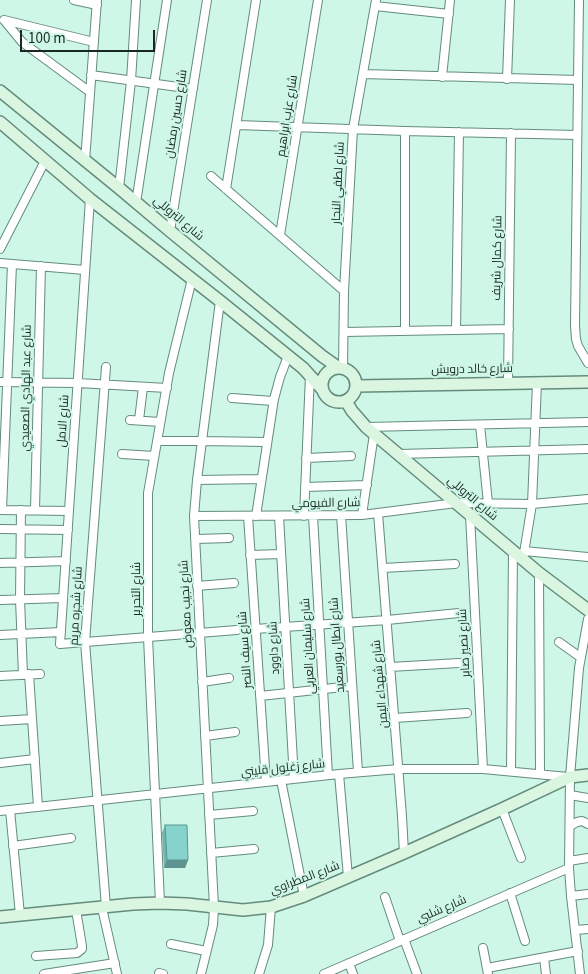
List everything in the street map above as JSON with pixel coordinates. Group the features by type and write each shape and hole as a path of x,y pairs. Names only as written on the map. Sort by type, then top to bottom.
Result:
{"street":[{"path":"74,0 97,2 85,161"},
{"path":"119,188 131,81 136,0"},
{"path":"136,203 167,0"},
{"name":"شارع حسين رمضان","path":"170,231 207,0"},
{"path":"226,189 256,0"},
{"name":"شارع عزب ابراهيم","path":"280,235 318,0"},
{"path":"442,77 450,0"},
{"path":"506,79 510,0"},
{"path":"579,0 575,332 578,346 588,362"},
{"path":"375,3 449,14"},
{"name":"شارع لطفي النجار","path":"341,368 353,129 375,3"},
{"path":"2,19 94,42"},
{"path":"2,19 22,42 90,92"},
{"path":"363,74 578,80"},
{"path":"91,76 193,90"},
{"name":"شارع التروللي","path":"0,91 322,356 341,368"},
{"path":"0,124 90,199 220,300 288,356 310,375 324,394 331,400 336,402 346,401 354,395 356,380 349,371 341,368 329,371 322,384 322,389"},
{"path":"237,125 577,135"},
{"path":"405,131 405,331"},
{"path":"456,330 459,132"},
{"name":"شارع كمال شريف","path":"508,384 511,133"},
{"path":"0,248 45,161"},
{"path":"211,176 344,291"},
{"name":"شارع الامل","path":"85,642 60,644 90,199"},
{"path":"0,263 85,270"},
{"path":"12,264 4,382 1,510 69,511"},
{"name":"شارع عبد الهادي الصعيدي","path":"35,510 41,266"},
{"name":"شارع التحرير","path":"160,903 148,637 148,500 166,388 192,279"},
{"name":"شارع نجيب معوض","path":"201,974 213,925 214,907 194,516 220,300"},
{"path":"344,332 509,329"},
{"name":"شارع سيف النصر","path":"266,782 250,555 252,516 261,479 273,401 288,356"},
{"name":"شارع شجره مريم","path":"106,366 85,642 98,800 104,907 117,974"},
{"path":"304,516 310,375"},
{"path":"4,382 78,383 166,388"},
{"name":"شارع خالد درويش","path":"356,386 588,382"},
{"path":"511,771 520,553 532,504 537,383"},
{"path":"140,420 143,387"},
{"path":"232,398 273,401"},
{"name":"شارع التروللي","path":"346,401 352,411 370,430 470,515 520,553 539,573 588,610"},
{"path":"130,420 160,422"},
{"path":"362,516 367,485 370,430 588,422"},
{"path":"480,425 488,503"},
{"path":"157,441 267,442"},
{"path":"399,454 588,449"},
{"path":"122,454 154,456"},
{"path":"306,458 351,456"},
{"path":"197,480 261,479"},
{"path":"305,487 367,485"},
{"name":"شارع الفيومي","path":"194,516 362,516 456,503 532,504 588,499"},
{"path":"21,510 21,634 32,719 38,807"},
{"name":"شارع شهداء اليمن","path":"378,513 404,853"},
{"name":"شارع نصير صابر","path":"470,515 483,769"},
{"name":"شارع داوود","path":"279,516 294,779"},
{"name":"شارع سليمان العربي","path":"313,516 328,775"},
{"name":"شارع ابطال بورسعيد","path":"341,516 358,772"},
{"path":"0,529 68,530"},
{"path":"196,540 229,538"},
{"path":"520,553 588,556"},
{"path":"250,555 281,554"},
{"path":"0,563 66,561"},
{"path":"383,568 455,564"},
{"path":"539,573 540,774"},
{"path":"198,586 234,583"},
{"path":"0,600 63,598"},
{"path":"255,629 459,613"},
{"path":"580,974 569,864 570,778 580,657 588,619"},
{"path":"85,642 237,630"},
{"path":"0,635 61,632"},
{"path":"559,642 580,657"},
{"path":"390,667 459,663"},
{"path":"0,676 40,674"},
{"path":"202,682 229,678"},
{"path":"260,696 352,686"},
{"path":"395,718 467,713"},
{"path":"0,721 32,719"},
{"path":"205,736 235,732"},
{"path":"0,763 35,759"},
{"name":"شارع زغلول قليني","path":"0,811 399,769 483,769 570,778"},
{"path":"339,774 348,877"},
{"name":"شارع المطراوي","path":"0,917 160,903 243,910 271,907 304,896 404,853 570,778 588,775"},
{"path":"281,780 304,896"},
{"path":"570,795 588,798"},
{"path":"502,809 521,858"},
{"path":"10,810 20,915"},
{"path":"209,815 253,811"},
{"path":"570,826 582,821 588,824"},
{"path":"13,846 71,838"},
{"path":"211,853 254,849"},
{"name":"شارع شلبي","path":"324,974 510,893 569,864 588,858"},
{"path":"510,893 526,941"},
{"path":"571,896 588,894"},
{"path":"385,897 417,974"},
{"path":"259,974 268,946 271,907"},
{"path":"36,956 77,952 82,949 76,910"},
{"path":"575,930 588,929"},
{"path":"171,944 206,951"},
{"path":"483,948 488,971 578,951"},
{"path":"544,958 546,974"},
{"path":"44,974 114,963"},
{"path":"349,963 353,974"}],"building":[{"path":"165,825 187,825 188,860 167,860"}]}
